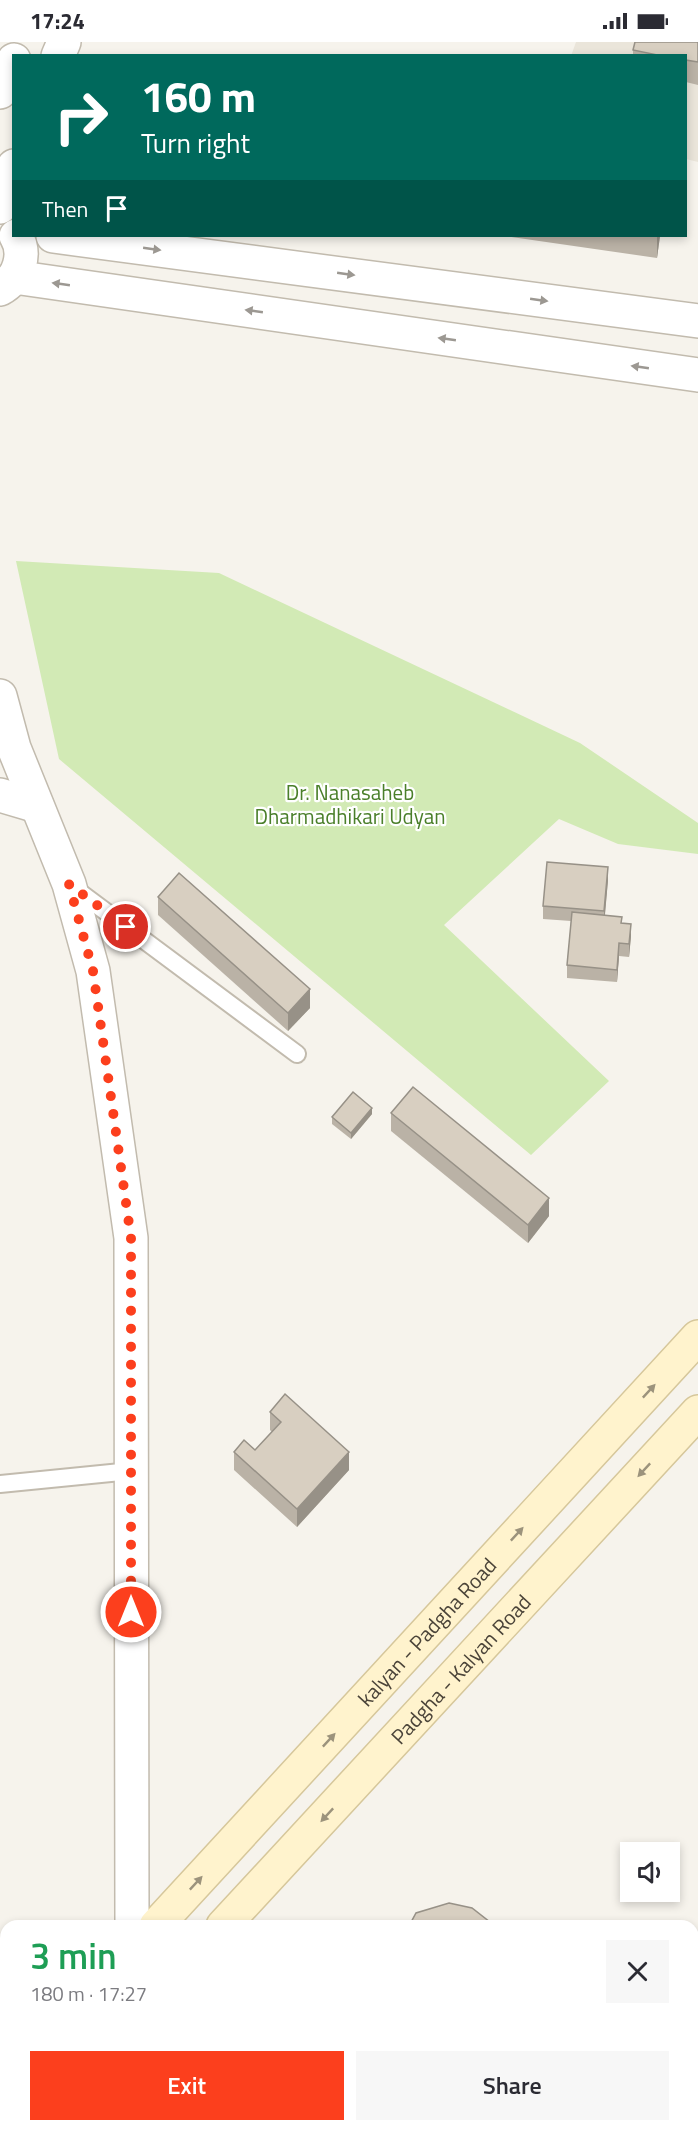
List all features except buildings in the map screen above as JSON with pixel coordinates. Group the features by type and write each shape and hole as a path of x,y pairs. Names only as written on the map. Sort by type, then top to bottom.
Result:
{"main road":[{"name":"kalyan - Padgha Road","path":"162,1920 698,1337"},
{"name":"Padgha - Kalyan Road","path":"229,1920 698,1412"}],"street":[{"path":"0,92 12,65"},
{"path":"0,207 12,172"},
{"path":"0,219 12,229"},
{"path":"17,237 21,253 20,266 7,283 698,375"},
{"path":"61,237 697,317"},
{"path":"0,696 14,748 69,884 93,971 131,1238 132,1920"},
{"path":"0,795 37,806"}],"lane":[{"path":"69,884 297,1054"},
{"path":"0,1484 131,1472"}],"shaded area":[{"path":"576,42 698,42 698,162 687,159 687,54 572,54"}],"green space":[{"name":"Dr. Nanasaheb Dharmadhikari Udyan","path":"16,561 219,573 580,743 698,823 698,854 618,844 559,819 444,925 609,1081 531,1155 59,759"}],"route":[{"path":"126,927 69,884 93,971 131,1238 131,1612"}]}
